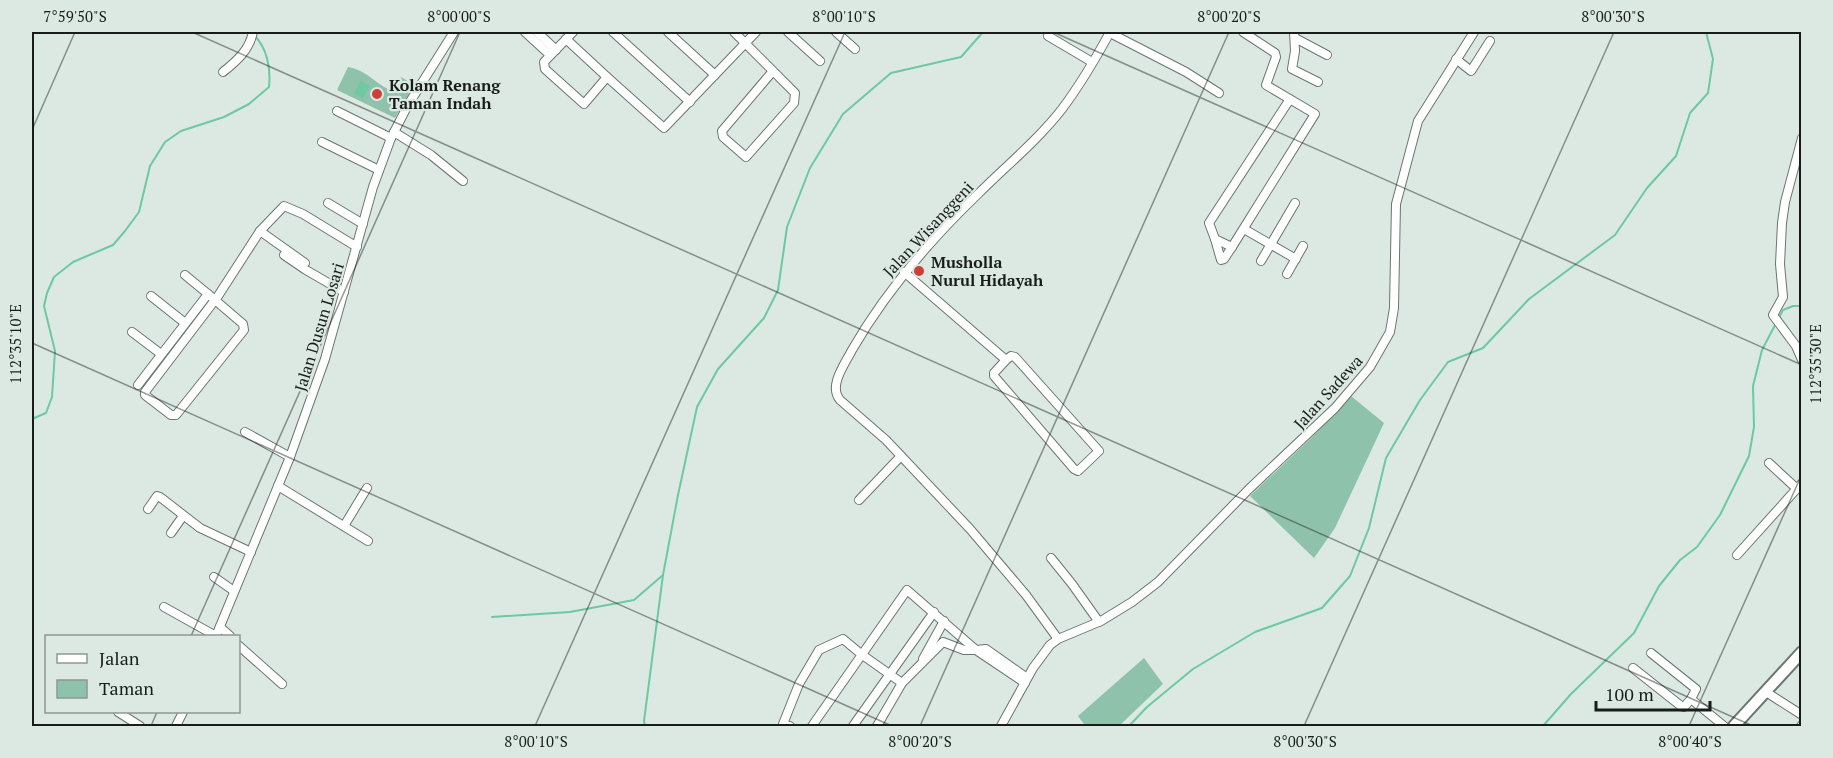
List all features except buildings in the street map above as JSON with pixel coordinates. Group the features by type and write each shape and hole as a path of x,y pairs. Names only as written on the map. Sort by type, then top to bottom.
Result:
{"street":[{"path":"223,72 243,53 251,41 253,32"},
{"name":"Jalan Dusun Losari","path":"216,635 290,457 325,360 379,170 392,135 442,47 454,32"},
{"path":"525,32 553,52"},
{"path":"537,32 553,52"},
{"path":"573,32 544,62 543,67 584,104 607,77"},
{"path":"613,32 690,102"},
{"path":"668,32 715,75"},
{"path":"734,32 746,42 795,93 795,100 746,157 723,137 722,131 773,71"},
{"path":"566,39 664,128 756,32"},
{"path":"788,32 820,62"},
{"path":"836,32 855,49"},
{"path":"1110,32 1186,72 1219,93"},
{"name":"Jalan Wisanggeni","path":"1058,639 1026,595 970,529 901,456 840,400 835,392 841,371 868,322 904,272 934,238 1062,109 1110,32"},
{"path":"1244,32 1275,53 1266,85 1290,99 1315,114 1244,229 1224,260 1221,260 1209,223 1290,99"},
{"name":"Jalan Sadewa","path":"1058,639 1099,622 1132,602 1158,582 1249,489 1335,408 1359,382 1382,349 1390,332 1394,308 1395,225 1400,183 1418,121 1474,32"},
{"path":"1318,82 1292,69 1295,35 1327,56"},
{"path":"1048,36 1092,62"},
{"path":"1456,59 1471,71 1490,41"},
{"path":"337,111 425,150 463,181"},
{"path":"1802,138 1785,202 1780,264 1783,297 1774,313 1777,322 1796,346 1802,360"},
{"path":"322,142 379,170"},
{"path":"328,203 363,224"},
{"path":"1261,261 1295,203"},
{"path":"185,275 208,294 215,300 243,324 244,330 173,416 144,394 215,300 260,231 284,206 303,214 357,247"},
{"path":"1244,229 1296,259"},
{"path":"260,231 305,264"},
{"path":"1215,239 1232,247"},
{"path":"1287,274 1303,246"},
{"path":"284,255 344,292"},
{"path":"904,272 1006,360"},
{"path":"138,385 208,294"},
{"path":"151,296 185,323"},
{"path":"132,332 161,354"},
{"path":"1011,356 1015,357 1100,451 1078,471 994,376 993,373 1006,360 1011,356"},
{"path":"245,432 290,457"},
{"path":"859,500 901,456"},
{"path":"1737,555 1799,487 1769,463"},
{"path":"278,486 368,541"},
{"path":"344,526 367,488"},
{"path":"148,509 159,496 200,528 251,552"},
{"path":"171,533 183,516"},
{"path":"1051,558 1099,622"},
{"path":"214,577 234,591"},
{"path":"812,726 907,590 976,650"},
{"path":"164,607 214,635"},
{"path":"853,726 934,612"},
{"path":"919,668 944,621"},
{"path":"219,627 229,635"},
{"path":"785,726 799,684 819,650 843,639 902,683"},
{"path":"1001,726 1026,681 1045,653 1058,639"},
{"path":"931,643 943,642 964,650 986,649 1026,681"},
{"path":"877,726 902,683 943,642"},
{"path":"240,647 282,684"},
{"path":"1734,726 1802,652"},
{"path":"1633,669 1684,706 1696,689 1651,653"},
{"path":"1766,692 1802,715"},
{"path":"1690,699 1724,726"},
{"path":"120,713 140,726"},
{"path":"176,726 180,713"}],"green space":[{"name":"Kolam Renang Taman Indah","path":"348,67 361,71 392,91 401,77 414,85 395,118 337,90"},
{"path":"1351,396 1384,423 1335,528 1314,558 1250,496"},
{"path":"1144,658 1163,684 1119,726 1082,726 1084,724 1078,716"}],"shaded area":[{"path":"361,81 370,86 363,98 354,93"}],"waterway":[{"path":"492,617 570,612 634,600 663,575 697,407 718,369 764,318 778,290 787,227 810,168 843,114 891,73 961,57 983,32"},
{"path":"1129,726 1147,707 1193,669 1255,632 1322,608 1350,576 1369,528 1386,458 1420,400 1448,362 1483,348 1529,299 1615,235 1647,188 1676,156 1690,113 1708,93 1713,59 1706,32"},
{"path":"32,419 46,413 52,397 55,351 44,306 54,277 73,262 113,245 125,231 139,212 150,166 165,142 181,131 224,117 249,104 269,87 267,59 254,35"},
{"path":"1543,726 1571,694 1634,633 1659,586 1680,560 1697,547 1720,515 1749,456 1754,427 1753,386 1762,350 1783,310 1793,306 1802,306"},
{"path":"645,726 663,575"}],"place":[{"name":"Kolam Renang Taman Indah","path":"377,94"},
{"name":"Musholla Nurul Hidayah","path":"919,271"}]}
